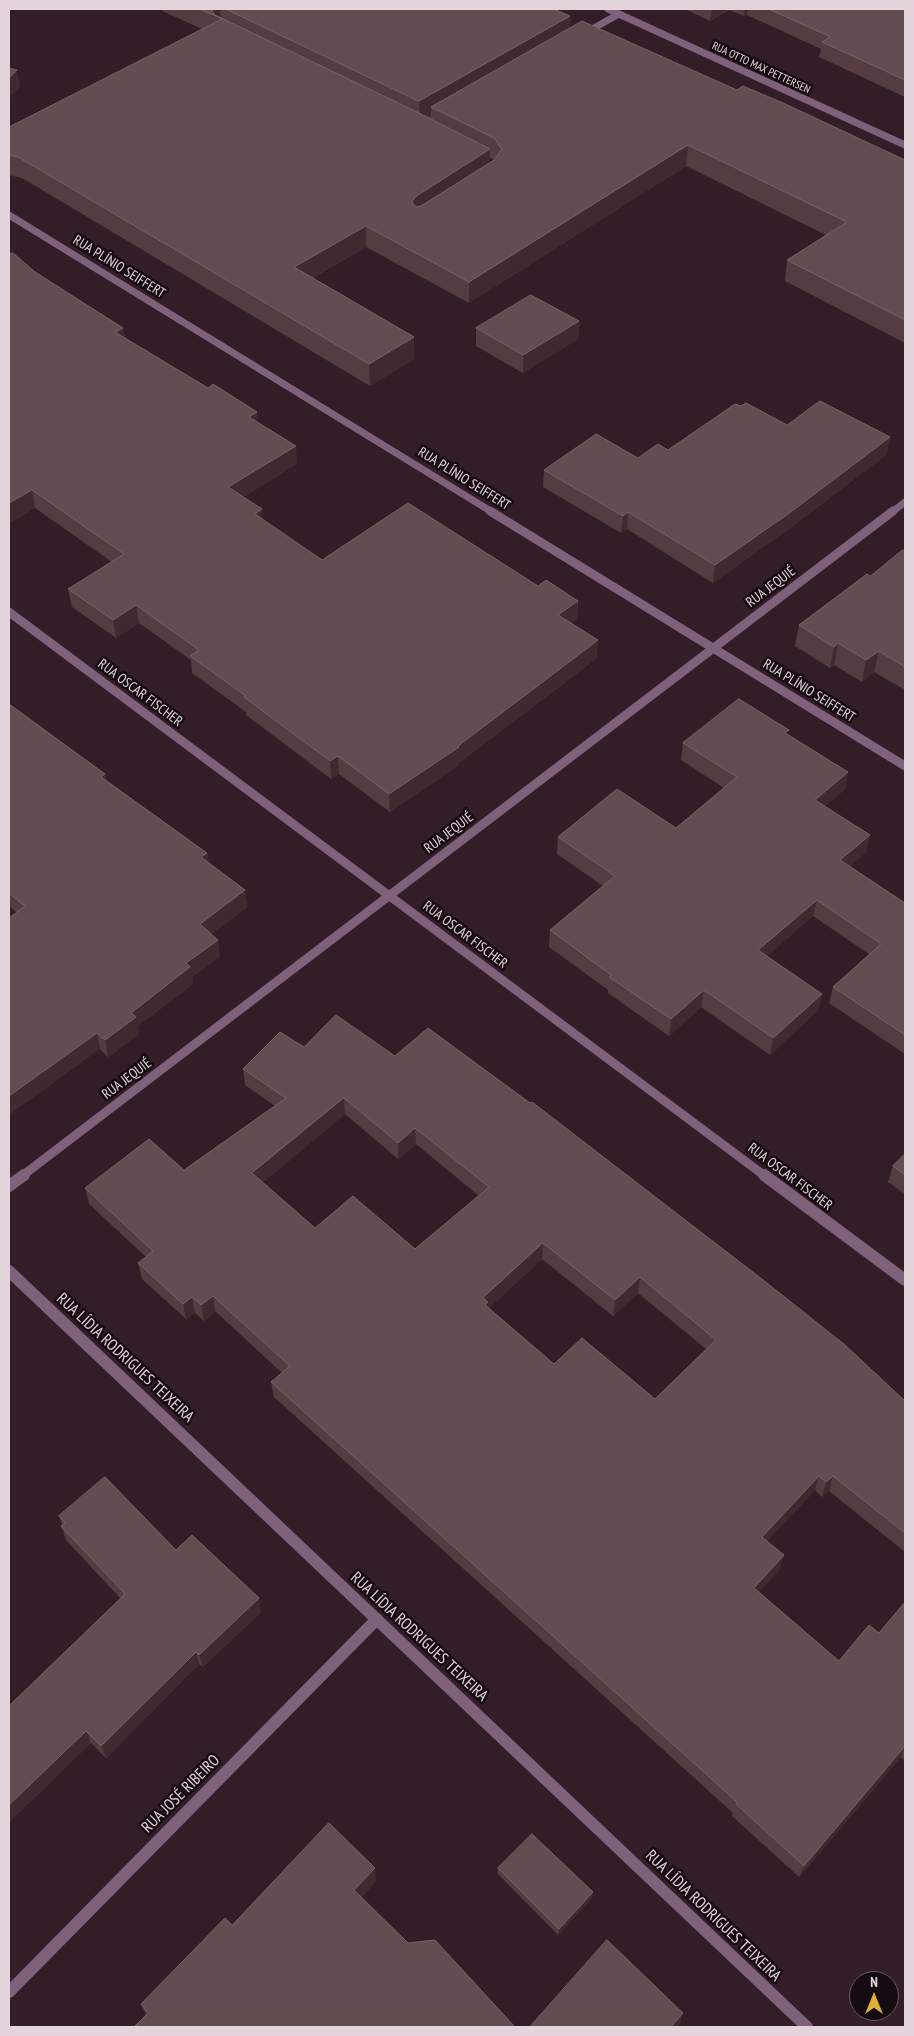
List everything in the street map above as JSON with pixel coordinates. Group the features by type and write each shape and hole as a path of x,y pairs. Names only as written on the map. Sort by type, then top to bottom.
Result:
{"street":[{"name":"RUA OTTO MAX PETTERSEN","path":"608,9 905,145"},
{"path":"576,38 619,14"},
{"name":"RUA PLÍNIO SEIFFERT","path":"9,215 905,766"},
{"name":"RUA JEQUIÉ","path":"9,1186 905,502"},
{"name":"RUA OSCAR FISCHER","path":"9,612 905,1280"},
{"name":"RUA LÍDIA RODRIGUES TEIXEIRA","path":"9,1271 807,2027"},
{"name":"RUA JOSÉ RIBEIRO","path":"9,1992 377,1619"}],"building":[{"path":"200,9 213,9 212,11 215,15 490,149 415,197 412,202 416,207 421,206 494,160 502,149 494,138 431,107 582,21 737,90 743,86 781,102 905,160 905,320 787,260 847,222 688,145 469,282 366,226 294,267 414,337 369,364 18,157 9,155 9,127 222,19"},
{"path":"226,9 554,9 570,16 419,101"},
{"path":"769,9 905,9 905,80 822,42 830,37"},
{"path":"9,68 17,70 9,78"},
{"path":"13,253 35,272 123,328 115,332 208,388 213,384 257,412 249,417 296,446 228,487 262,509 255,514 322,560 408,503 538,586 546,580 578,601 558,615 598,640 459,747 389,794 338,756 330,761 244,697 246,696 190,656 199,650 136,605 113,620 68,589 124,554 32,490 9,503 9,254"},
{"path":"531,295 579,321 523,355 476,328"},
{"path":"820,401 890,437 788,514 715,565 628,512 623,516 544,470 596,434 638,458 658,444 668,450 735,404 741,406 746,403 787,425"},
{"path":"903,550 905,552 905,667 879,651 866,660 838,643 834,647 799,625 867,574 870,576"},
{"path":"739,699 789,730 785,733 848,772 815,800 870,835 840,860 905,903 905,1035 833,987 881,944 817,900 758,950 822,994 773,1038 704,990 671,1019 609,977 611,975 550,930 615,876 558,837 617,789 676,828 737,777 683,743"},
{"path":"9,704 105,774 101,777 207,853 201,857 245,890 200,924 218,940 186,963 190,967 131,1013 136,1017 105,1040 97,1033 9,1096 9,918 25,906 9,893"},
{"path":"336,1015 395,1056 428,1028 530,1103 532,1102 767,1283 845,1345 905,1401 905,1533 833,1476 826,1482 819,1476 762,1537 784,1555 754,1588 839,1661 869,1625 879,1633 905,1602 905,1746 804,1866 736,1804 737,1802 271,1382 290,1366 213,1296 201,1305 192,1297 183,1304 138,1263 153,1251 85,1188 149,1139 184,1170 286,1098 243,1069 280,1032 304,1047","holes":["344,1098 398,1143 415,1128 489,1187 415,1249 353,1196 315,1228 252,1173","543,1243 615,1300 640,1277 716,1340 655,1399 582,1338 554,1364 485,1305 488,1302 483,1298"]},
{"path":"905,1154 905,1175 893,1166"},
{"path":"105,1477 176,1550 192,1535 259,1598 199,1655 196,1652 101,1746 86,1731 9,1805 9,1706 125,1594 61,1526 65,1523 59,1516"},
{"path":"329,1823 375,1868 354,1890 408,1943 435,1940 515,2027 134,2027 148,2013 141,2004 225,1918 232,1925"},
{"path":"532,1834 593,1892 559,1929 498,1868"},
{"path":"607,1940 683,2013 671,2027 530,2027"}]}
